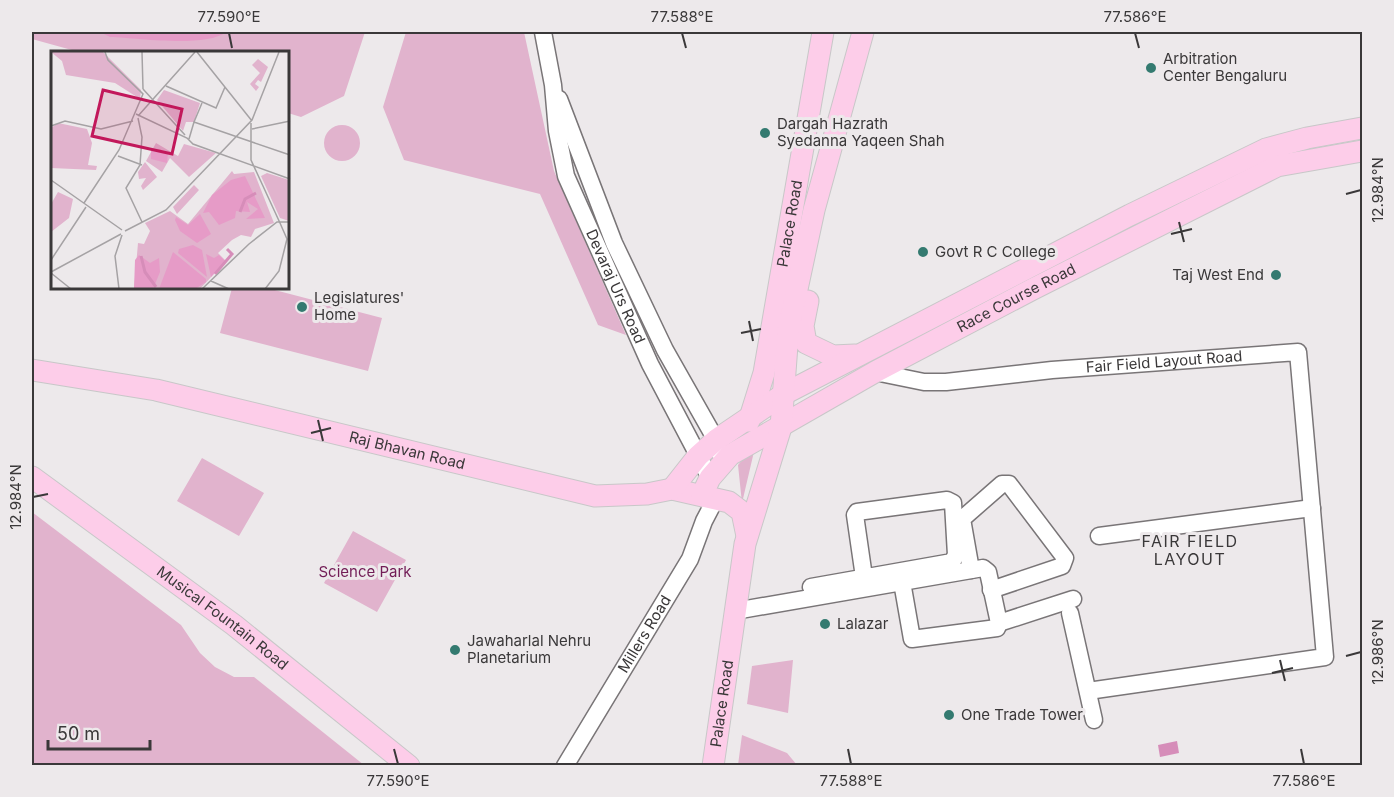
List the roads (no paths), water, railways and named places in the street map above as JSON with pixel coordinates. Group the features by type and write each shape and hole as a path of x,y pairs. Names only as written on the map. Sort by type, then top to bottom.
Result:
{"main road":[{"name":"Palace Road","path":"752,414 764,373 823,32"},
{"name":"Palace Road","path":"713,765 747,536 781,427 788,331 819,195 863,32"},
{"path":"815,86 845,94"},
{"name":"Race Course Road","path":"716,472 752,414 784,394 1130,215 1266,149 1307,138 1362,128"},
{"name":"Race Course Road","path":"716,472 781,427 875,372 1277,166 1362,151"},
{"name":"Palace Road","path":"819,195 824,213 803,326 806,343 833,356 858,355"},
{"name":"Raj Bhavan Road","path":"32,370 156,390 595,496 647,494 672,489"},
{"path":"672,489 698,456"},
{"name":"Race Course Road","path":"698,456 716,472"},
{"name":"Palace Road","path":"672,489 716,472 729,502 742,512 747,536"},
{"name":"Musical Fountain Road","path":"32,477 234,625 409,765"}],"street":[{"name":"Devaraj Urs Road","path":"543,32 566,176 650,364 698,456"},
{"name":"Devaraj Urs Road","path":"553,85 615,243 665,350 716,472"},
{"name":"Fair Field Layout Road","path":"875,372 924,382 946,382 1052,370 1298,352 1325,657 1088,691"},
{"name":"Millers Road","path":"565,765 690,560 704,521 716,472"},
{"path":"971,570 962,519 1002,484 1009,484 1065,558 1065,562 1062,566 991,590"},
{"path":"736,605 956,559 953,503 947,500 857,512 855,515 864,577"},
{"path":"1099,536 1312,508"},
{"path":"736,605 986,569 999,623"},
{"path":"902,582 912,639 994,629 999,623 1072,606 1094,720"}],"place":[{"name":"Arbitration Center Bengaluru","path":"1151,68"},
{"name":"Dargah Hazrath Syedanna Yaqeen Shah","path":"765,133"},
{"name":"Govt R C College","path":"923,252"},
{"name":"Taj West End","path":"1276,275"},
{"name":"Legislatures' Home","path":"302,307"},
{"name":"Lalazar","path":"825,624"},
{"name":"Jawaharlal Nehru Planetarium","path":"455,650"},
{"name":"One Trade Tower","path":"949,715"}],"district":[{"name":"FAIR FIELD LAYOUT","path":"1190,550"}],"park label":[{"name":"Science Park","path":"365,572"}]}
